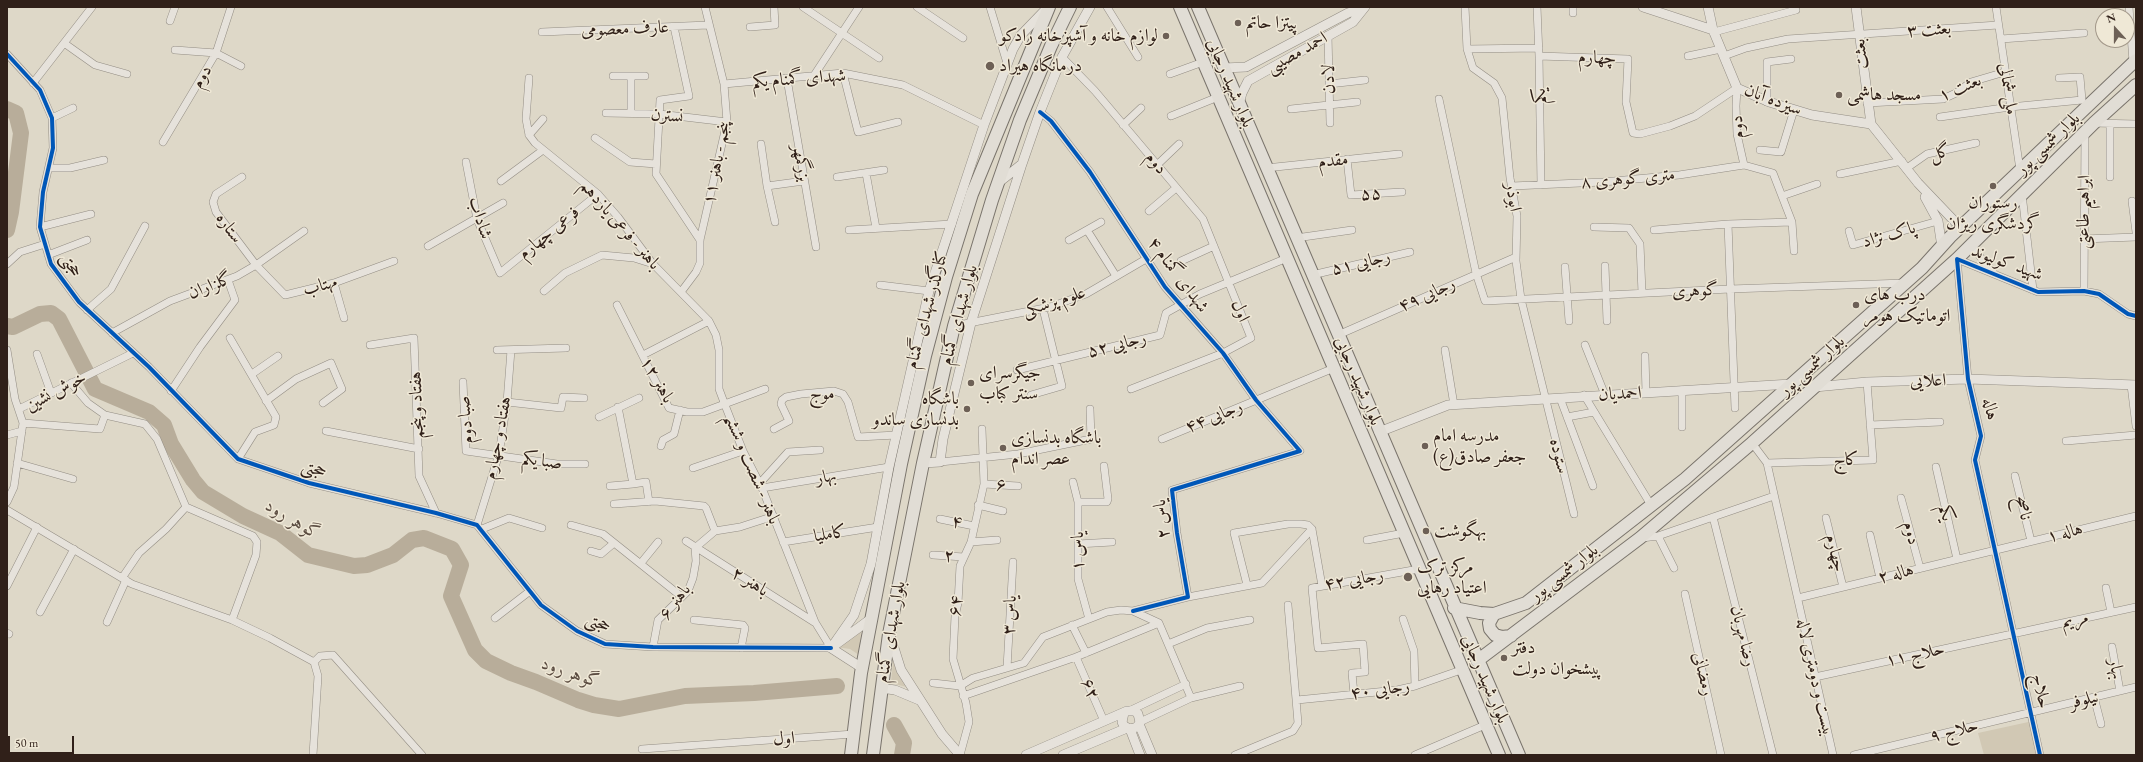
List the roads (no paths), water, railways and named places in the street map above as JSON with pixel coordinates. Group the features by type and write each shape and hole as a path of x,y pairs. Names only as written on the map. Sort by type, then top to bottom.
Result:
{"main road":[{"name":"بلوار شهدای گمنام","path":"851,755 862,668 878,589 888,501 925,356 946,277 984,166 1048,7"},
{"name":"بلوار شهدای گمنام","path":"873,755 889,634 923,463 954,326 998,183 1020,120 1051,46 1070,7"},
{"name":"بلوار شهید رجایی","path":"1180,7 1461,670 1499,755"},
{"name":"بلوار شهید رجایی","path":"1198,7 1454,608 1519,755"},
{"name":"بلوار شمسی پور","path":"1454,608 1494,614 1526,603 1685,479 1905,283 1960,227 2135,61"},
{"name":"بلوار شمسی پور","path":"1477,661 1640,538 1752,443 1957,259 2094,123 2136,85"},
{"path":"1981,208 1988,218 1996,219"},
{"path":"1960,227 1967,228 1973,234 1971,244"},
{"path":"1494,614 1489,623 1490,629 1495,635 1502,637 1511,636"}],"street":[{"path":"32,83 92,7"},
{"path":"170,21 175,7"},
{"name":"دوم","path":"164,142 216,53 231,7"},
{"name":"پنجم - باهنر ۱۱","path":"682,292 698,268 700,240 727,122 724,84 708,25 705,7"},
{"path":"750,27 775,25 774,7"},
{"path":"803,7 879,58"},
{"path":"812,76 859,7"},
{"path":"917,7 963,38"},
{"path":"990,7 1007,63"},
{"name":"کنارگذر شهدای گمنام","path":"830,648 854,615 871,564 878,527 888,501 889,466 929,292 984,125 1007,63 1022,35 1048,7"},
{"path":"940,462 971,323 1022,164 1040,112 1062,57 1090,7"},
{"path":"1107,7 1138,57"},
{"name":"احمد مصیبی","path":"1224,68 1240,68 1249,65 1348,13 1363,7"},
{"name":"احمد مصیبی","path":"1239,104 1242,93 1248,81 1353,22 1363,7"},
{"name":"ابوذر","path":"1465,7 1467,49 1473,68 1494,83 1500,92 1517,216 1516,257 1521,299 1544,398"},
{"name":"یکم","path":"1537,7 1541,185"},
{"path":"1643,7 1657,10 1713,31 1796,10"},
{"name":"سیزده آبان","path":"1708,7 1713,31 1737,88 1766,102 1812,115 1871,124"},
{"name":"بعثت","path":"1856,7 1867,103 1871,124"},
{"name":"ملی شمالی","path":"1996,7 2020,170"},
{"path":"2129,7 2135,61"},
{"name":"عارف معصومی","path":"542,32 708,25"},
{"name":"بعثت ۳","path":"1688,56 1746,48 1788,39 1998,25"},
{"path":"674,27 689,96 660,100 656,174 700,240"},
{"path":"2000,39 2084,33"},
{"name":"لادن","path":"1328,36 1330,123"},
{"path":"64,43 95,65 127,74"},
{"path":"1467,49 1539,48"},
{"path":"175,50 216,53 241,66"},
{"name":"حجتی","path":"7,54 40,90 52,118 54,148 43,192 40,228 51,264 79,302 133,352 238,459 309,483 436,513 479,527 546,609 577,631 605,644 653,647 830,648"},
{"name":"چهارم","path":"1539,56 1628,59 1626,102 1633,133 1640,134 1670,126 1695,116 1737,88"},
{"name":"دوم","path":"1062,57 1123,125 1203,219 1228,283"},
{"path":"1766,102 1767,62 1791,59"},
{"path":"1170,74 1203,62"},
{"path":"1249,65 1249,72 1254,77"},
{"name":"بعثت ۱","path":"1867,103 1944,99 1956,93 1971,82 2005,72"},
{"path":"843,74 858,132 898,122"},
{"name":"شهدای گمنام یکم","path":"724,84 843,74 903,85 984,125"},
{"path":"613,76 645,76"},
{"path":"631,76 631,113"},
{"path":"1940,117 2010,107 2082,100 2080,76 2059,78"},
{"path":"529,78 526,119 529,135"},
{"name":"بزرگمهر","path":"788,79 816,247"},
{"path":"1329,84 1365,80"},
{"name":"دوم","path":"1737,88 1737,134 1744,164"},
{"path":"1171,116 1218,97"},
{"path":"1439,99 1476,273"},
{"path":"1291,109 1357,102"},
{"path":"52,118 73,108"},
{"path":"1123,125 1141,108"},
{"path":"1760,150 1780,152 1794,110"},
{"name":"شهدای گمنام ۴","path":"1040,112 1051,121 1090,172 1165,287 1223,353 1256,400 1300,451"},
{"name":"نسترن","path":"606,113 659,114 727,122"},
{"path":"529,135 543,119"},
{"path":"2094,123 2136,124"},
{"path":"1871,124 1918,183 1960,227"},
{"path":"2110,124 2110,177"},
{"name":"ابراهیم طاعتی","path":"2084,291 2083,239 2085,132"},
{"name":"باهنر - فرعی یازدهم","path":"529,135 543,150 598,194 618,217 653,264 682,292"},
{"path":"594,138 630,162 656,164"},
{"name":"گل","path":"1904,165 1928,154 1976,143"},
{"path":"761,144 767,186 775,222"},
{"path":"1157,165 1179,144"},
{"path":"966,181 984,166 977,147"},
{"path":"501,181 543,150"},
{"name":"مقدم","path":"1266,168 1399,154"},
{"name":"۵۵","path":"1347,159 1351,195 1402,192"},
{"path":"49,168 70,168 104,160"},
{"name":"شاداب","path":"466,162 477,219 500,273"},
{"path":"998,183 1022,164"},
{"path":"1744,164 1773,173 1792,222 1794,251"},
{"name":"۸ متری گوهری","path":"1512,186 1679,175 1744,164"},
{"path":"1840,174 1904,165"},
{"path":"837,177 884,170"},
{"path":"866,173 876,228"},
{"name":"ستاره","path":"242,177 216,194 213,202 216,212 256,265"},
{"path":"767,186 804,181"},
{"path":"1918,183 1938,221 1942,247"},
{"path":"1782,196 1817,184"},
{"path":"1149,211 1176,188"},
{"name":"فرعی چهارم","path":"500,273 598,194"},
{"path":"2022,194 2033,290"},
{"path":"2132,201 2136,232"},
{"path":"428,246 503,203"},
{"path":"40,228 91,214"},
{"name":"پاک نژاد","path":"1849,231 1853,245 1938,221"},
{"path":"1069,240 1101,222"},
{"path":"1654,230 1728,224 1792,222"},
{"path":"849,230 952,224"},
{"path":"1728,224 1735,408"},
{"path":"87,310 111,289 145,226"},
{"path":"1594,227 1629,228 1640,244 1642,293"},
{"path":"1087,230 1116,276"},
{"path":"1296,238 1352,230"},
{"name":"گلزاران","path":"112,333 170,301 228,280 256,265 304,231"},
{"path":"2083,239 2136,237"},
{"path":"48,255 87,240"},
{"path":"7,264 20,252 45,244"},
{"name":"شهید کولیوند","path":"1971,244 1984,262 1998,275"},
{"path":"1181,261 1214,246"},
{"name":"رجایی ۵۱","path":"1312,275 1410,252"},
{"path":"544,291 565,273 602,256 634,258 653,264"},
{"name":"رجایی ۴۹","path":"1338,335 1476,273 1516,257"},
{"name":"رجایی ۵۲","path":"1018,370 1160,335 1166,313 1200,294 1287,258"},
{"name":"علوم پزشکی","path":"954,326 1043,309 1086,294 1146,259"},
{"name":"شهید کولیوند","path":"1957,259 2038,292 2084,291 2099,294 2128,314 2136,316"},
{"name":"هاله","path":"1957,259 1968,379 1981,436 1976,460 2014,634"},
{"name":"مهتاب","path":"256,265 285,296 334,283 394,261"},
{"path":"1605,266 1607,321"},
{"path":"1565,267 1568,321"},
{"name":"گوهری","path":"1476,273 1485,301 1730,289 1905,283"},
{"path":"171,390 200,347 235,300 228,280"},
{"path":"334,283 344,318"},
{"name":"اول","path":"1223,353 1251,338 1228,283"},
{"path":"880,285 929,292"},
{"name":"باهنر - شصت و ششم","path":"682,292 709,321 718,341 719,389 743,451 774,516 782,542 815,622 830,648"},
{"name":"باهنر ۱۲","path":"617,305 669,408 702,412 725,405 765,389"},
{"path":"1031,395 1062,386 1043,309"},
{"path":"643,355 709,321"},
{"path":"230,338 276,417 274,424 255,432 238,459"},
{"name":"هفتاد و پنجم","path":"370,345 414,338 419,476 436,513"},
{"path":"1585,345 1605,395"},
{"path":"497,350 566,348"},
{"path":"7,350 9,372 19,409"},
{"name":"هفتاد و چهارم","path":"479,527 499,454 507,402 511,350"},
{"path":"1445,350 1451,405"},
{"name":"خوش نشین","path":"7,502 14,487 22,431 23,423 19,409 133,352"},
{"path":"1131,389 1223,353"},
{"path":"37,354 51,393"},
{"path":"252,374 278,356"},
{"path":"1645,356 1646,393"},
{"path":"266,401 296,379 331,363 342,388 323,404"},
{"name":"رجایی ۴۴","path":"1162,439 1334,368"},
{"name":"اعلایی","path":"1815,387 1867,382 1968,379 2133,385"},
{"name":"صبا دوم","path":"463,382 466,451 499,454"},
{"name":"کاج","path":"1767,463 1873,460 1867,382"},
{"path":"71,383 88,403 105,415 145,424 157,439 186,507 253,536 257,542 256,555 232,620"},
{"name":"احمدیان","path":"1380,432 1451,405 1584,395 1646,393 1791,384"},
{"path":"2133,385 2136,426"},
{"path":"1682,390 1682,427"},
{"name":"موج","path":"774,430 789,422 781,404 782,400 786,397 834,391 843,394 848,402 858,437 897,435"},
{"path":"1584,395 1651,505"},
{"path":"507,402 561,408 563,397 584,398"},
{"path":"598,417 639,398"},
{"name":"ستوده","path":"1544,398 1574,514"},
{"path":"1560,398 1593,486"},
{"path":"618,407 633,484"},
{"path":"923,463 1050,448 1091,439 1090,409"},
{"path":"661,446 663,440 674,434 680,410"},
{"path":"1567,417 1594,412"},
{"path":"23,423 100,429 105,415"},
{"path":"1870,425 1940,422"},
{"name":"۶۴","path":"960,755 969,722 954,659 953,646 960,566 971,542 978,505 984,484 982,429"},
{"path":"7,435 22,431"},
{"path":"326,431 419,449"},
{"path":"2066,441 2136,435"},
{"path":"1752,443 1767,463 1798,598"},
{"path":"761,486 788,452 820,450"},
{"path":"693,468 743,451"},
{"name":"یاس ۲","path":"1188,597 1177,533 1172,490 1300,451"},
{"name":"صبا یکم","path":"499,454 557,464 585,464"},
{"path":"17,463 73,479"},
{"name":"بهار","path":"761,486 889,466"},
{"path":"1078,502 1107,502 1108,499 1104,466"},
{"name":"یکم","path":"1936,467 1957,559"},
{"name":"ناصح","path":"2015,476 2030,541"},
{"path":"610,486 646,482 649,502"},
{"name":"یاس ۱","path":"1073,482 1078,502 1078,579 1089,619"},
{"name":"۶","path":"984,484 1018,486"},
{"path":"1640,538 1658,536 1774,496"},
{"name":"دوم","path":"1901,498 1920,568"},
{"path":"614,504 649,502 704,506 715,531"},
{"path":"978,505 1003,511"},
{"path":"107,622 124,579 139,553 166,529 186,507"},
{"path":"7,510 124,579 232,620 270,638 314,662 318,676 313,755"},
{"path":"695,548 715,531 740,527 774,516"},
{"name":"هاله ۱","path":"1995,550 2136,516"},
{"name":"رضا مهربان","path":"1713,517 1773,755"},
{"path":"479,527 509,518 542,528"},
{"name":"چهارم","path":"1826,518 1843,587"},
{"name":"۴","path":"940,519 974,526"},
{"path":"1247,585 1234,533 1288,524 1308,525 1312,530 1322,586"},
{"path":"571,525 603,534 682,597"},
{"path":"7,586 37,527"},
{"name":"کاملیا","path":"782,542 878,527"},
{"path":"1133,611 1188,597 1262,582 1312,530"},
{"path":"1367,540 1404,533"},
{"path":"1870,535 1880,578"},
{"path":"1658,536 1674,568"},
{"path":"971,542 998,540"},
{"name":"باهنر ۲","path":"686,541 815,622"},
{"path":"591,551 601,554 614,542"},
{"path":"641,563 658,542"},
{"path":"1078,544 1112,542"},
{"name":"باهنر ۶","path":"653,647 658,620 688,591 693,578 696,561 695,548"},
{"path":"40,612 74,549"},
{"name":"هاله ۲","path":"1798,598 1995,550"},
{"name":"۲","path":"933,555 964,557"},
{"name":"یاس ۳","path":"1007,668 1013,562"},
{"path":"871,564 878,589"},
{"name":"رجایی ۴۲","path":"1354,694 1352,673 1365,672 1363,644 1318,648 1312,588 1419,569"},
{"path":"2106,588 2111,612"},
{"path":"495,618 530,591"},
{"name":"رمضانی","path":"1685,594 1721,755"},
{"name":"بیست و دومتری لاله","path":"1798,598 1833,755"},
{"path":"1235,755 1293,731 1298,723 1288,605"},
{"name":"مریم","path":"2014,634 2136,607"},
{"path":"933,683 960,686 973,678 1024,663 1043,637 1089,619 1121,610 1133,611 1159,622 1191,698"},
{"path":"862,668 830,648 872,618"},
{"path":"1403,619 1414,652 1415,686"},
{"path":"694,620 743,625 745,628 741,648"},
{"path":"1168,644 1207,628 1250,620"},
{"path":"963,696 1086,654 1159,622"},
{"path":"1072,625 1086,654"},
{"path":"889,634 901,670 942,734 960,755"},
{"name":"حلاج ۱۱","path":"1816,677 2014,634"},
{"name":"حلاج","path":"2014,634 2040,755"},
{"name":"بهار","path":"2112,648 2120,691"},
{"path":"314,662 320,656 333,656 422,755"},
{"name":"۶۲","path":"1076,657 1104,721"},
{"path":"1024,663 1027,674"},
{"name":"رجایی ۴۰","path":"1297,700 1415,686 1461,670"},
{"path":"1026,755 1127,712 1186,684"},
{"path":"1063,755 1137,727 1140,723 1191,698 1240,686"},
{"name":"نیلوفر","path":"2031,712 2136,687"},
{"path":"881,688 895,690 919,700"},
{"path":"2094,697 2101,724"},
{"path":"1127,712 1138,714 1152,755"},
{"path":"1127,712 1122,722 1129,729 1140,755"},
{"name":"حلاج ۹","path":"1854,755 2031,712"},
{"path":"1415,755 1485,725"},
{"name":"اول","path":"642,749 854,734"}],"waterway":[{"name":"گوهر رود","path":"7,109 16,113 21,133 11,212 7,230"},
{"name":"گوهر رود","path":"7,326 13,327 40,314 51,313 59,319 95,389 149,412 164,425 171,444 193,480 203,492 243,516 280,533 308,555 354,566 367,565 393,555 412,540 424,538 452,549 461,565 451,596 475,650 486,661 511,673 578,700 594,705 619,709 685,696 754,693 837,686"},
{"name":"گوهر رود","path":"894,725 904,743 902,755"}],"place":[{"name":"پیتزا حاتم","path":"1238,23"},
{"name":"لوازم خانه و آشپزخانه رادکو","path":"1166,36"},
{"name":"درمانگاه هیراد","path":"990,66"},
{"name":"مسجد هاشمی","path":"1839,95"},
{"name":"رستوران گردشگری ریژان","path":"1993,186"},
{"name":"درب های اتوماتیک هومر","path":"1856,305"},
{"name":"جیگرسرای سنتر کباب","path":"971,383"},
{"name":"باشگاه بدنسازی ساندو","path":"967,409"},
{"name":"مدرسه امام جعفر صادق(ع)","path":"1425,446"},
{"name":"باشگاه بدنسازی عصر اندام","path":"1003,448"},
{"name":"بهگوشت","path":"1426,531"},
{"name":"مرکز ترک اعتیاد رهایی","path":"1408,577"},
{"name":"دفتر پیشخوان دولت","path":"1504,658"}]}
